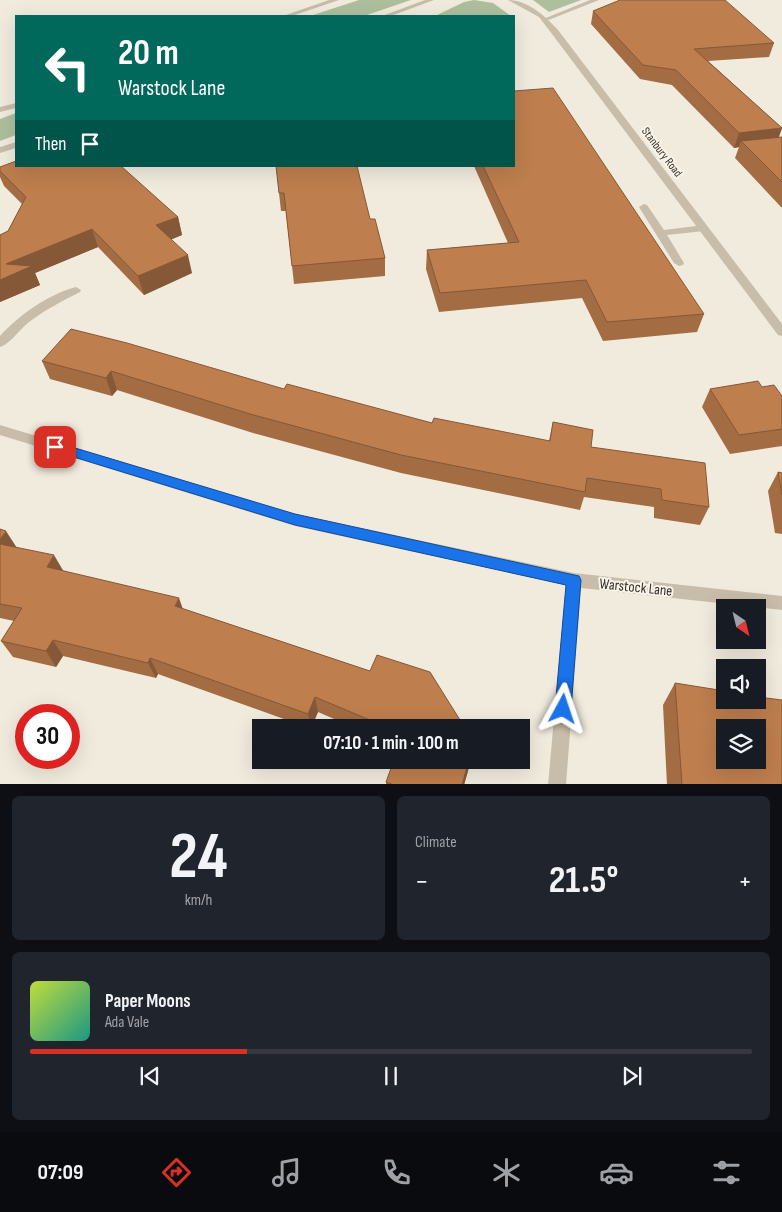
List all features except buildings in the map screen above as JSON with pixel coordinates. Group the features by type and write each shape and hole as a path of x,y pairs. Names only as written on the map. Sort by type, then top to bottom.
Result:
{"street":[{"path":"289,15 336,0"},
{"path":"388,15 431,0"},
{"name":"Stanbury Road","path":"510,0 544,20 782,332"},
{"path":"544,20 596,0"},
{"path":"0,110 15,105"},
{"path":"0,150 15,145"},
{"path":"644,207 679,263"},
{"path":"661,233 704,228"},
{"path":"0,343 10,330 48,303 76,290"},
{"name":"Warstock Lane","path":"0,430 295,520 574,580 782,603"},
{"path":"558,784 574,580"}],"green space":[{"path":"359,0 411,0 367,15 313,15"},
{"path":"474,0 493,3 510,15 437,15 464,2"},
{"path":"533,0 581,0 549,12"},
{"path":"15,113 15,135 0,141 0,119"}],"route":[{"path":"55,447 295,520 574,580 563,709"}]}
